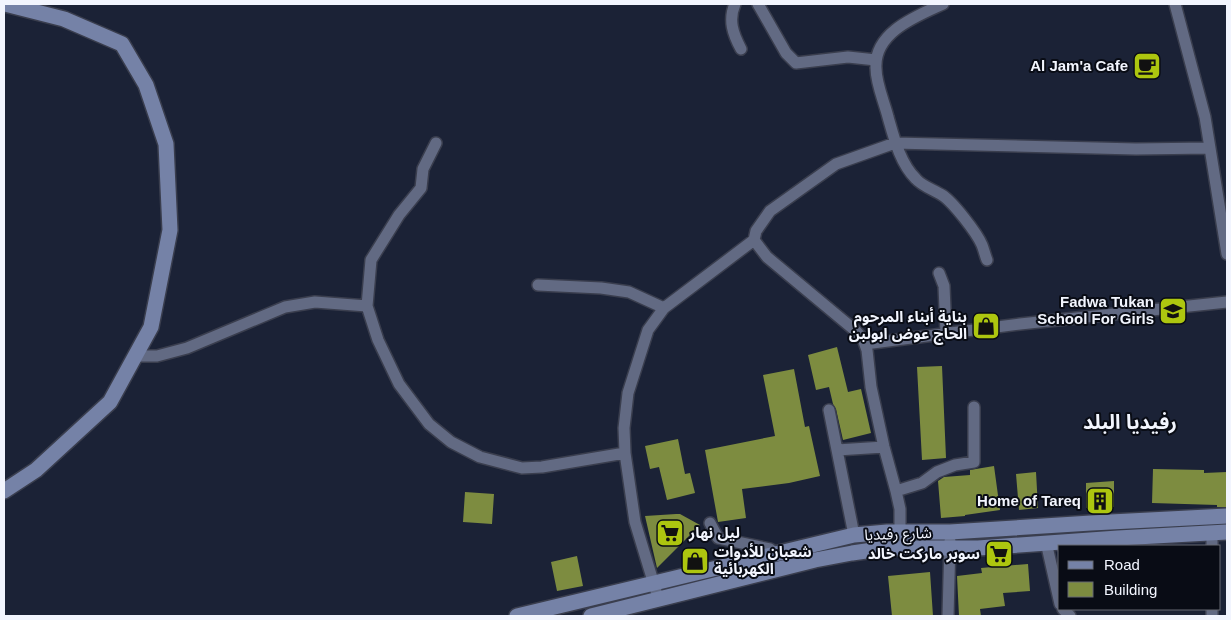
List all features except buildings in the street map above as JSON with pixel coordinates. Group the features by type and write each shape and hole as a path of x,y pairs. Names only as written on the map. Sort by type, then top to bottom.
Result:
{"main road":[{"path":"4,491 36,470 110,402 151,328 170,230 166,144 146,85 122,44 64,19 5,4"},
{"name":"شارع رفيديا","path":"517,616 654,584 774,553 854,536 900,532 950,532 1091,522 1227,516"},
{"name":"شارع رفيديا","path":"591,616 636,611 659,599 852,552 899,548 949,549 1046,542 1212,540 1227,532"}],"street":[{"path":"736,4 731,13 734,35 741,49"},
{"path":"758,4 786,53 796,62 848,57 876,60"},
{"path":"944,4 919,15 894,31 884,42 876,60 876,73 895,143 904,162 916,180 944,196 966,221 982,244 987,260"},
{"path":"1175,4 1205,117 1227,254"},
{"path":"659,599 635,522 625,453 624,428 628,392 648,330 664,308 754,240 756,231 770,212 836,164 895,143 1136,149 1209,148"},
{"path":"436,144 423,169 421,188 399,215 371,260 367,306 378,340 399,384 429,424 451,442 480,457 522,468 542,467 625,453"},
{"path":"754,240 767,257 856,332 865,344 871,387 900,509 899,548"},
{"path":"939,273 944,286 946,333"},
{"path":"538,285 601,288 629,292 664,308"},
{"path":"135,356 157,356 187,348 285,307 314,302 367,306"},
{"path":"865,344 1020,324 1227,302"},
{"path":"896,491 922,483 937,472 955,465 974,462 974,407"},
{"path":"829,410 854,536"},
{"path":"837,450 884,448"},
{"path":"710,523 718,538 770,549 774,553"},
{"path":"948,616 950,532"},
{"path":"1046,542 1058,595"}],"place":[{"name":"Al Jam'a Cafe","path":"1147,66"},
{"name":"Fadwa Tukan School For Girls","path":"1173,311"},
{"name":"بناية أبناء المرحوم الحاج عوض ابولبن","path":"986,326"},
{"name":"Home of Tareq","path":"1100,501"},
{"name":"ليل نهار","path":"670,533"},
{"name":"سوبر مارکت خالد","path":"999,554"},
{"name":"شعبان للأدوات الكهربائية","path":"695,561"}],"district":[{"name":"رفيديا البلد","path":"1130,422"}]}
